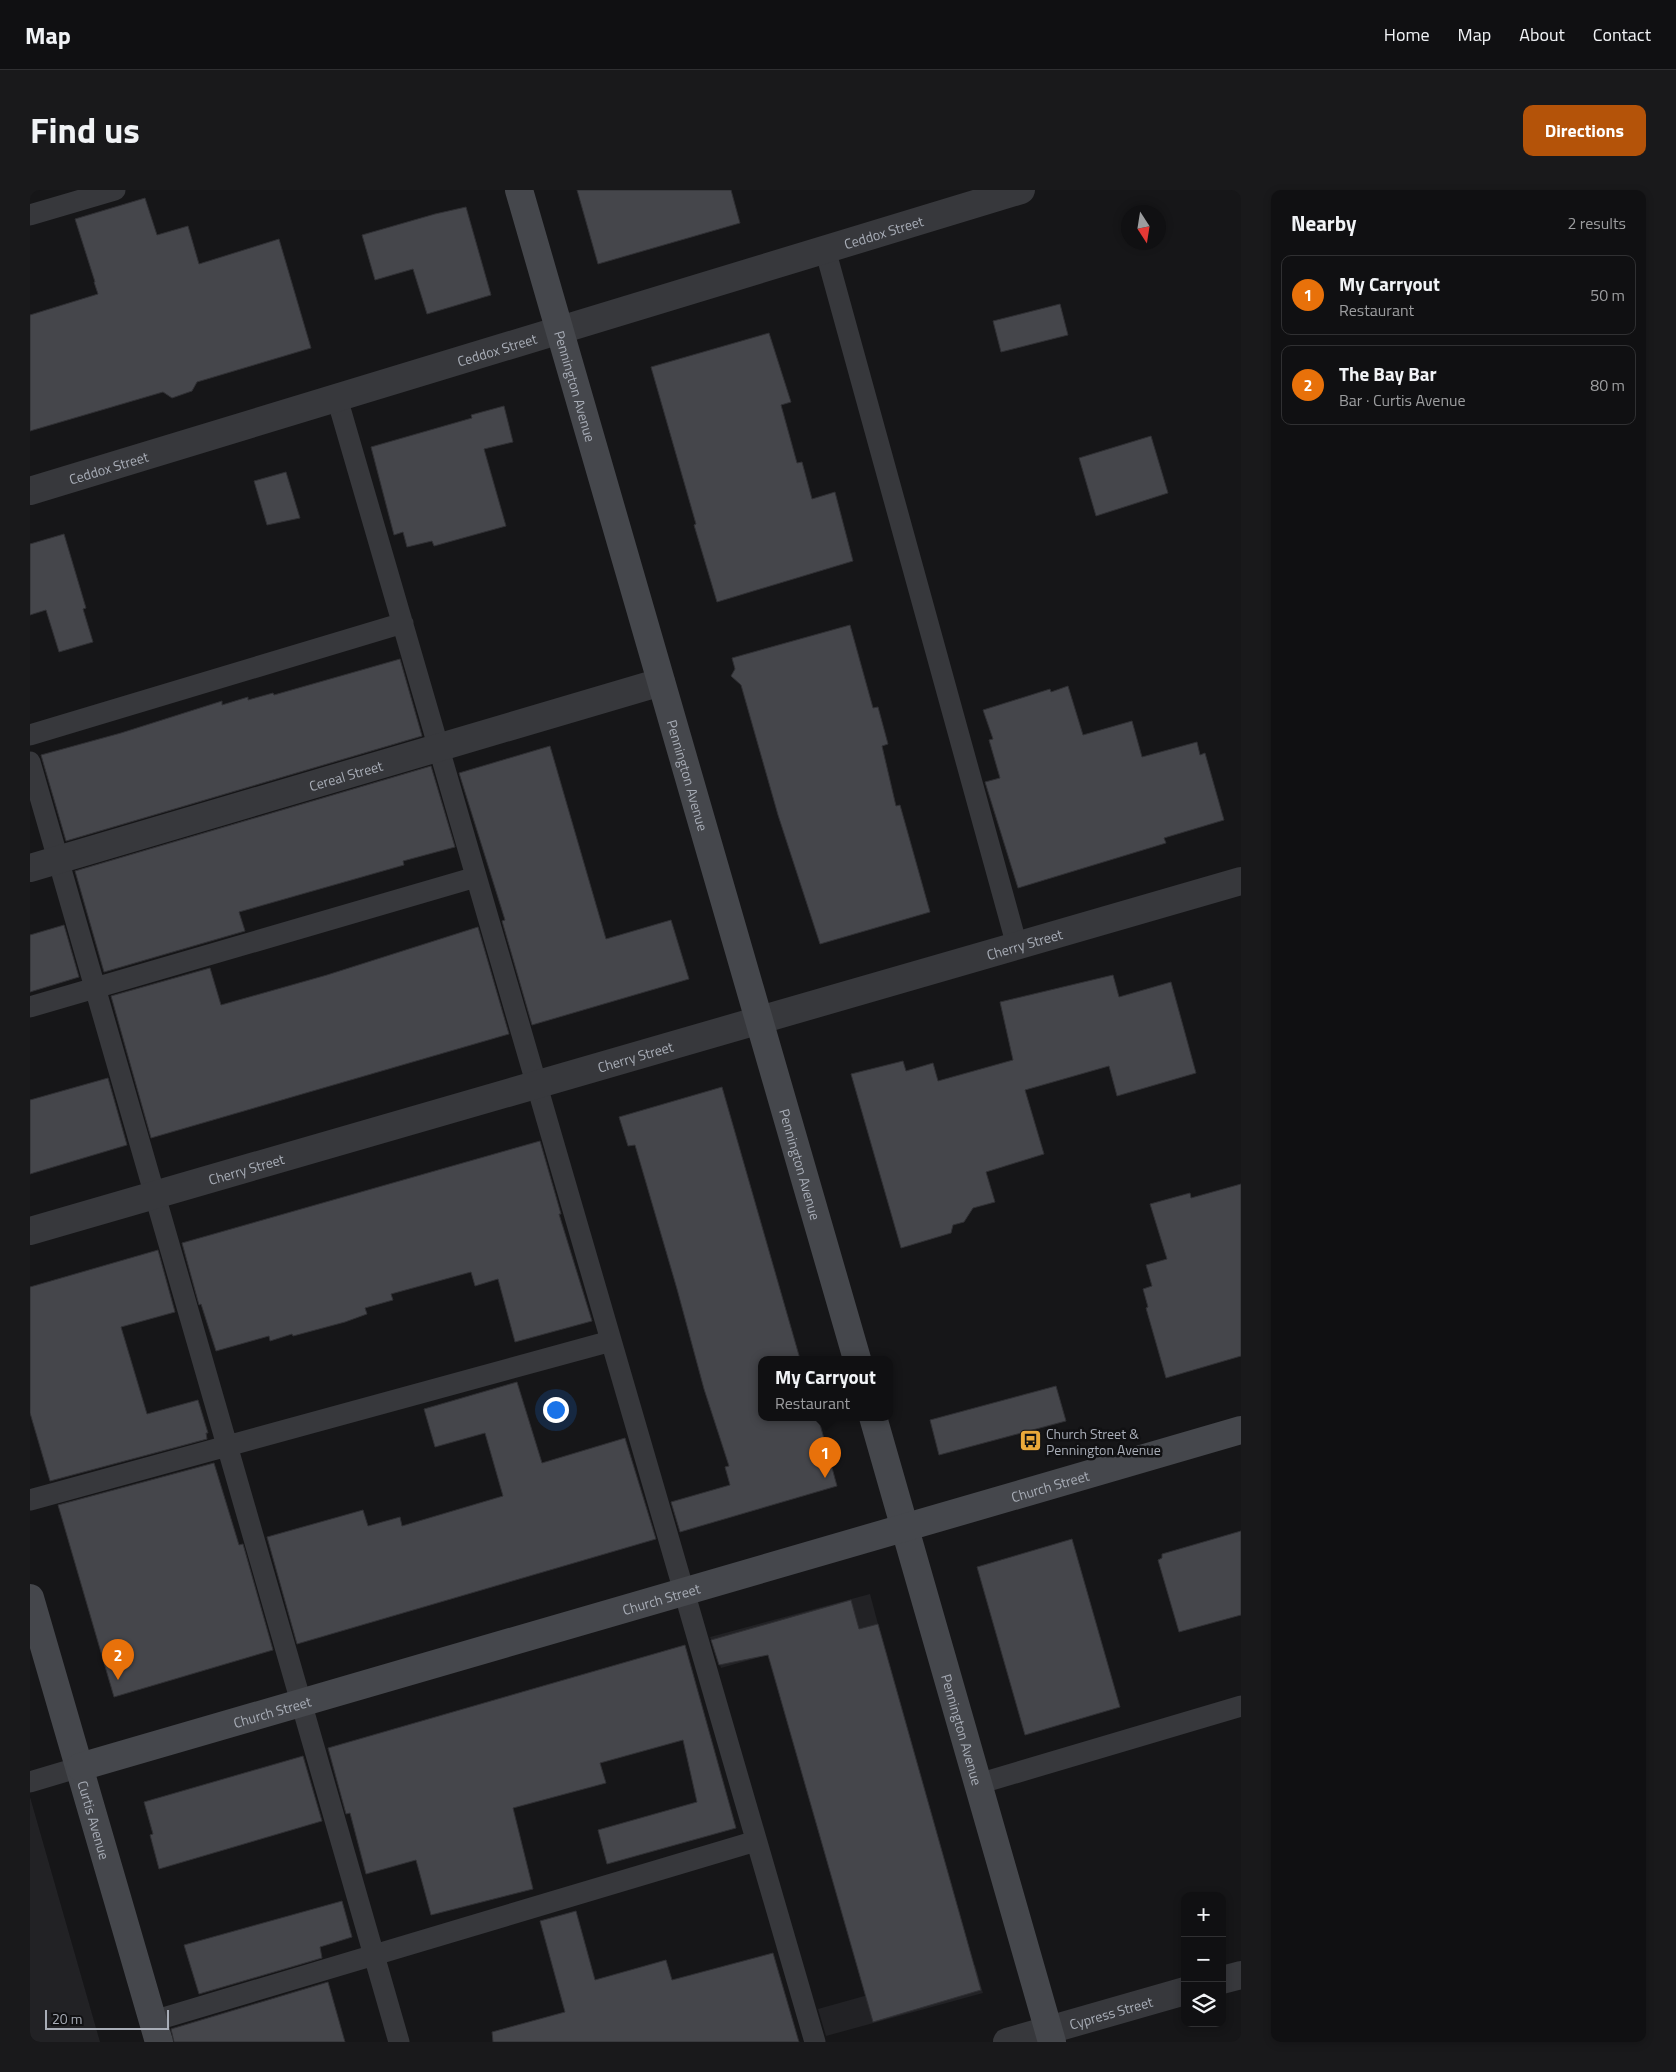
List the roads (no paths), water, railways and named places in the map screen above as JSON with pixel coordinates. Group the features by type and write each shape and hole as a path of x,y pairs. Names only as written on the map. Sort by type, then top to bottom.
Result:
{"main road":[{"name":"Pennington Avenue","path":"519,190 856,1356"},
{"name":"Pennington Avenue","path":"875,1421 1051,2036"},
{"name":"Church Street","path":"80,1767 1241,1430"},
{"name":"Curtis Avenue","path":"30,1598 156,2031"}],"street":[{"name":"Ceddox Street","path":"30,491 1022,190"},
{"name":"Cereal Street","path":"30,868 661,682"},
{"name":"Cherry Street","path":"30,1231 1241,881"},
{"path":"1226,1979 1241,1975"},
{"name":"Cypress Street","path":"1007,2042 1051,2036 1181,1992"}],"lane":[{"path":"30,215 115,190"},
{"path":"826,250 1017,946"},
{"path":"337,398 815,2042"},
{"path":"30,735 402,623"},
{"path":"30,762 399,2042"},
{"path":"30,1007 476,877"},
{"path":"30,1500 611,1341"},
{"path":"978,1784 1241,1706"},
{"path":"30,1782 80,1767"},
{"path":"156,2031 374,1955 756,1841"}],"place":[{"name":"Church Street & Pennington Avenue","path":"1030,1441"},
{"name":"My Carryout","path":"825,1478"},
{"name":"The Bay Bar","path":"118,1680"}]}
